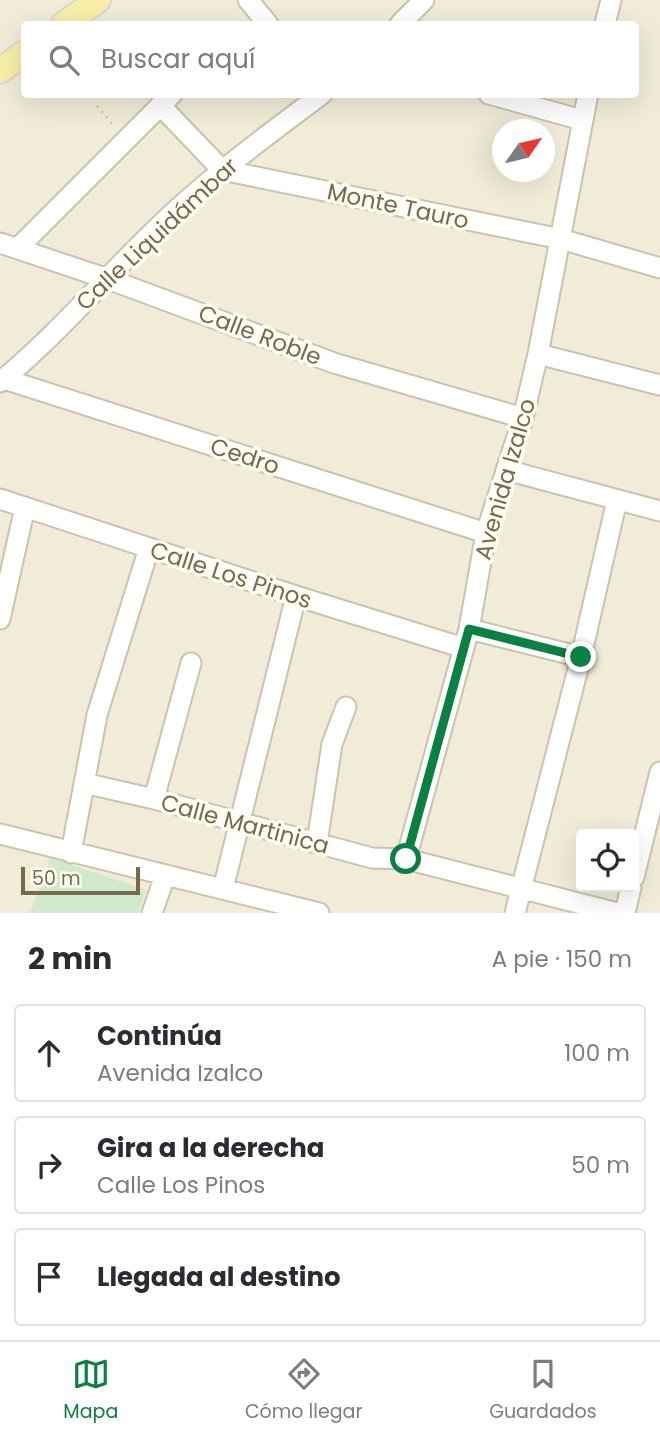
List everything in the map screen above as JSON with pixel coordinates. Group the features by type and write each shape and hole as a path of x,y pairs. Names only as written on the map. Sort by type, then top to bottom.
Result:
{"main road":[{"path":"68,21 99,0"},
{"path":"0,71 21,55"}],"street":[{"path":"403,21 424,0"},
{"path":"606,21 611,0"},
{"name":"Calle Liquidámbar","path":"2,380 108,279 156,228 222,170 317,98"},
{"path":"503,98 582,120"},
{"name":"Avenida Izalco","path":"406,859 469,629 486,533 523,418 538,354 587,98"},
{"path":"9,246 166,100 222,170"},
{"name":"Monte Tauro","path":"222,170 561,239 660,268"},
{"name":"Calle Roble","path":"9,246 108,279 334,363 523,418"},
{"path":"538,354 660,385"},
{"name":"Cedro","path":"2,380 486,533"},
{"path":"506,470 660,511"},
{"name":"Calle Los Pinos","path":"0,499 464,648"},
{"path":"515,913 519,888 581,657 617,500"},
{"path":"0,619 25,507"},
{"path":"71,853 97,715 149,548"},
{"path":"223,889 296,596"},
{"path":"469,629 581,657"},
{"path":"154,799 191,663"},
{"path":"317,843 332,744 346,707"},
{"path":"639,857 660,772"},
{"name":"Calle Martinica","path":"84,783 154,799 372,858 406,859 617,913"},
{"path":"0,834 319,913"},
{"path":"152,913 165,876"},
{"path":"625,913 630,892"}],"path":[{"path":"97,106 127,139"}],"shaded area":[{"path":"0,0 660,0 660,913 0,913"}],"green space":[{"path":"51,858 146,890 138,913 30,913"}],"route":[{"path":"406,859 469,629 581,657"}]}
